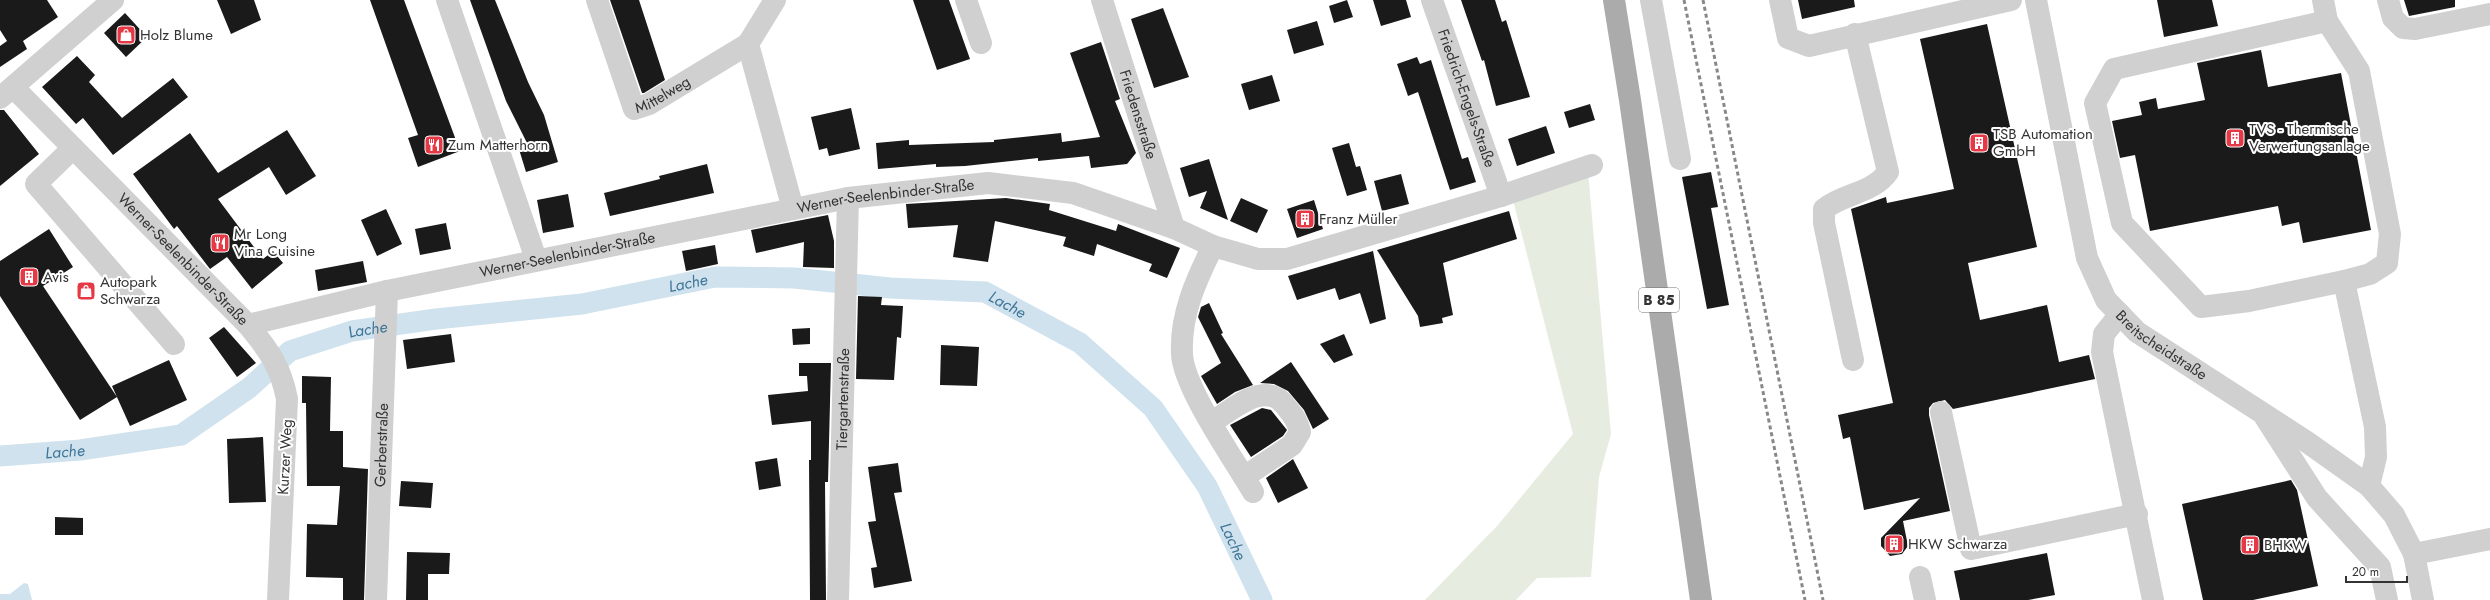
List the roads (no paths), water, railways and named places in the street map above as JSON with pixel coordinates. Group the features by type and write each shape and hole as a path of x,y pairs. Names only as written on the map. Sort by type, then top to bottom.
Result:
{"main road":[{"name":"B 85","path":"1614,0 1630,100 1701,600"}],"street":[{"path":"7,92 113,0"},
{"path":"447,0 536,259"},
{"name":"Mittelweg","path":"597,0 634,109 649,104 748,44 775,0"},
{"path":"966,0 980,42"},
{"name":"Friedensstraße","path":"1102,0 1174,228"},
{"name":"Friedrich-Engels-Straße","path":"1432,0 1501,196"},
{"path":"1651,0 1680,159"},
{"path":"1780,0 1788,38 1809,46 1855,34 2011,0"},
{"name":"Breitscheidstraße","path":"2036,0 2087,258 2106,300 2137,332 2263,414 2369,486 2394,515 2414,554 2423,600"},
{"path":"2388,0 2393,18 2403,28 2415,28 2490,14"},
{"path":"2325,10 2359,71 2390,234 2386,264 2370,274 2344,281 2249,301 2201,307 2122,223 2095,102 2114,69 2325,10"},
{"path":"1853,360 1824,223 1824,209 1833,201 1870,188 1882,181 1888,172 1855,34"},
{"path":"748,44 793,208"},
{"name":"Werner-Seelenbinder-Straße","path":"7,92 73,148 248,325 387,300 536,259 793,208 848,198 988,184 1073,193 1174,228 1213,246 1258,259 1287,259 1501,196 1592,165"},
{"path":"73,148 36,184 174,344"},
{"name":"Tiergartenstraße","path":"838,600 848,198"},
{"path":"1212,422 1252,398 1264,394 1281,398 1298,422 1300,432 1292,445 1248,484 1191,386 1182,354 1187,307 1195,282 1213,246"},
{"path":"2344,281 2375,427 2376,457 2369,486"},
{"name":"Gerberstraße","path":"376,600 387,352 387,300"},
{"path":"2120,314 2104,334 2102,352 2137,514 2153,600"},
{"name":"Kurzer Weg","path":"248,325 263,344 283,376 287,399 278,600"},
{"path":"1941,412 1972,549 2137,514"},
{"path":"2263,414 2284,450 2316,498 2380,567 2387,600"},
{"path":"2414,554 2490,539"},
{"path":"1920,577 1925,600"}],"water":[{"path":"24,583 28,584 32,600 0,600 0,594 10,594"}],"waterway":[{"name":"Lache","path":"0,456 80,450 181,435 249,388 290,351 352,331 436,319 582,304 715,277 794,278 890,288 985,292 1080,343 1153,408 1207,486 1262,600"}],"railway":[{"path":"1684,0 1805,600"},
{"path":"1703,0 1823,600"}],"place":[{"name":"Holz Blume","path":"126,35"},
{"name":"TVS - Thermische Verwertungsanlage","path":"2235,138"},
{"name":"TSB Automation GmbH","path":"1979,143"},
{"name":"Zum Matterhorn","path":"434,145"},
{"name":"Franz Müller","path":"1305,219"},
{"name":"Mr Long Vina Cuisine","path":"220,243"},
{"name":"Avis","path":"29,277"},
{"name":"Autopark Schwarza","path":"86,291"},
{"name":"HKW Schwarza","path":"1894,544"},
{"name":"BHKW","path":"2250,545"}]}
